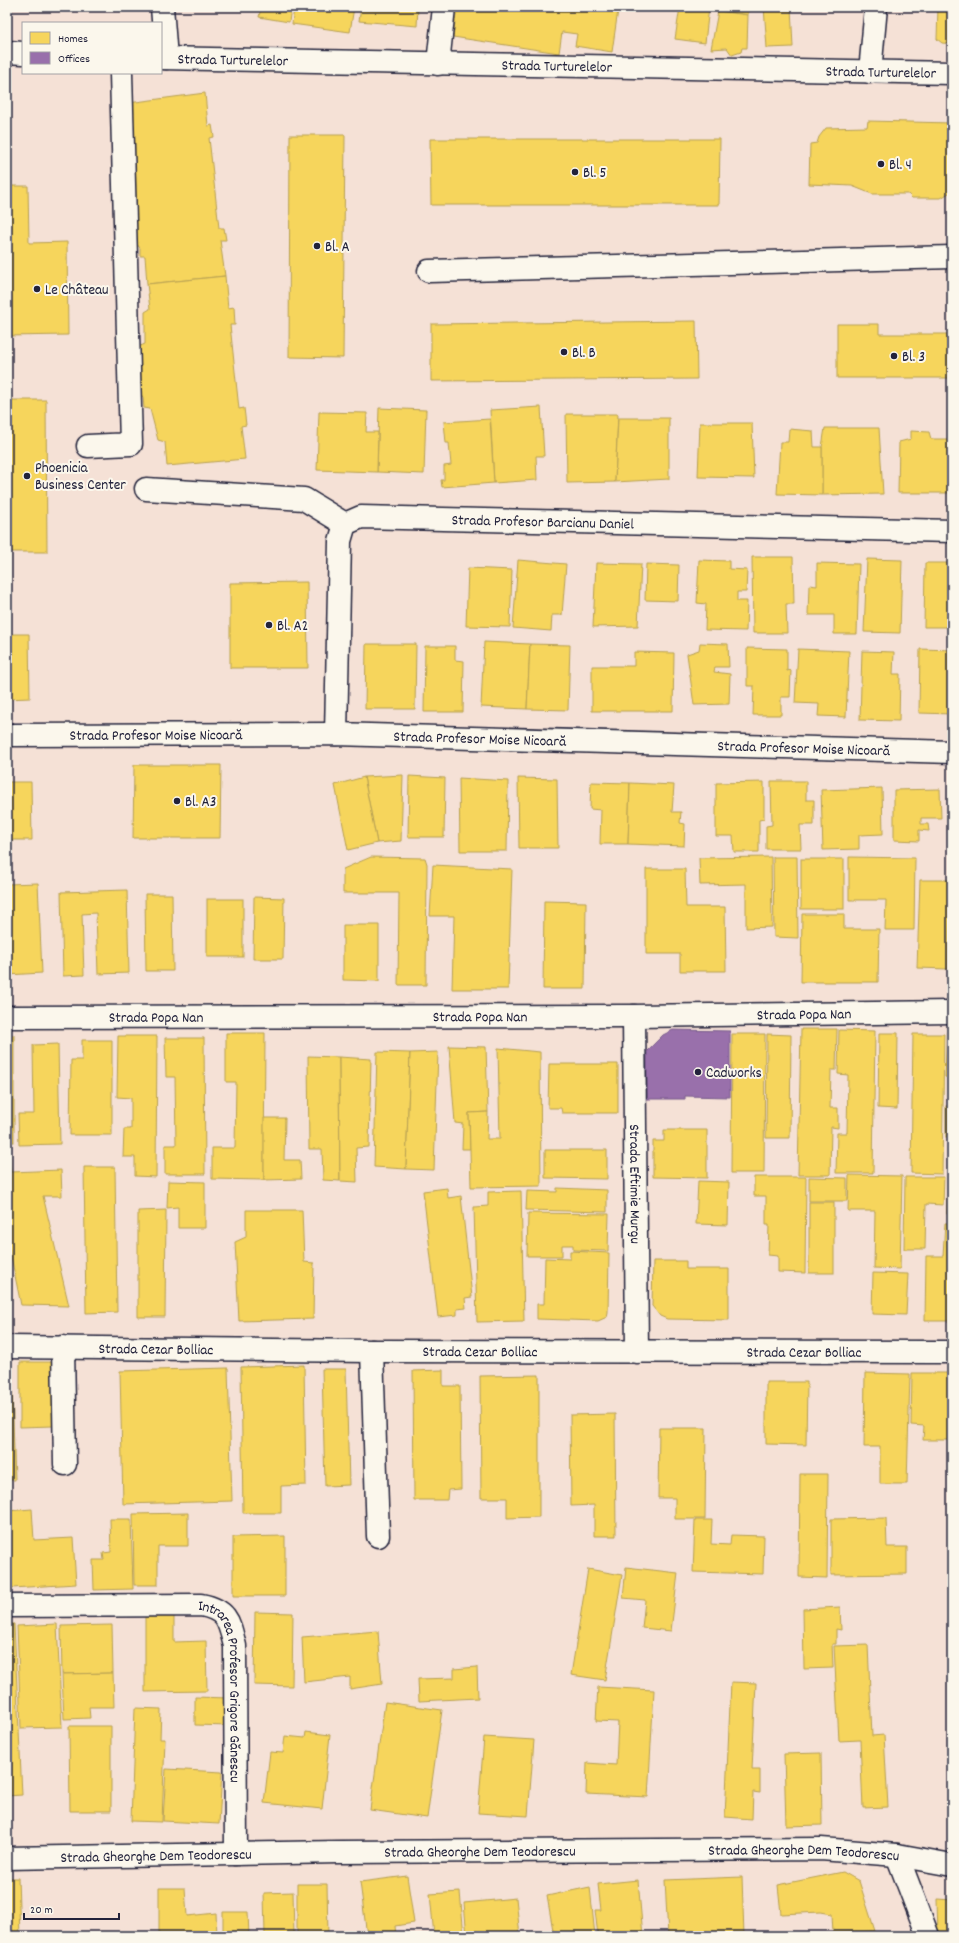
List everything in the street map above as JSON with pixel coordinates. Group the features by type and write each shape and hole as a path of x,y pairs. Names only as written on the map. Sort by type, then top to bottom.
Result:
{"street":[{"path":"162,7 163,58"},
{"path":"438,64 444,7"},
{"path":"870,72 876,7"},
{"path":"7,52 22,53"},
{"name":"Strada Turturelelor","path":"163,58 952,73"},
{"path":"88,446 132,444 121,74"},
{"path":"429,271 952,257"},
{"path":"146,489 304,499 345,524 340,541 336,734"},
{"name":"Strada Profesor Barcianu Daniel","path":"345,524 361,517 952,531"},
{"name":"Strada Profesor Moise Nicoară","path":"7,735 336,734 952,752"},
{"name":"Strada Popa Nan","path":"7,1016 634,1016 952,1012"},
{"name":"Strada Eftimie Murgu","path":"634,1016 637,1352"},
{"name":"Strada Cezar Bolliac","path":"7,1347 372,1351 952,1352"},
{"path":"63,1347 65,1464"},
{"path":"372,1351 378,1536"},
{"name":"Intrarea Profesor Grigore Gănescu","path":"7,1606 201,1605 215,1608 224,1616 231,1629 235,1646 236,1854"},
{"name":"Strada Gheorghe Dem Teodorescu","path":"7,1858 236,1854 821,1849 898,1855 952,1865"},
{"path":"898,1855 928,1936"}],"building: Homes":[{"path":"261,7 291,7 289,22 259,17"},
{"path":"294,7 354,7 350,32 292,24"},
{"path":"361,7 418,7 417,26 359,21"},
{"path":"457,7 599,7 618,10 612,52 575,46 577,34 562,32 559,53 453,37"},
{"path":"680,7 709,7 705,43 675,39"},
{"path":"719,7 749,7 748,15 718,11"},
{"path":"764,7 791,7 793,47 767,48"},
{"path":"938,7 952,7 952,44 942,43 937,39"},
{"path":"718,11 748,15 747,48 742,48 741,52 732,55 727,48 711,49"},
{"path":"205,93 208,126 212,125 214,137 209,138 219,228 224,228 226,240 220,240 225,276 147,284 145,256 140,256 140,248 136,243 128,103"},
{"name":"Bl. 4","path":"868,121 952,123 952,191 941,198 912,198 908,194 872,194 852,186 809,184 810,144 817,143 819,137 826,128 867,127"},
{"name":"Bl. A","path":"290,135 345,135 343,358 289,357"},
{"name":"Bl. 5","path":"430,139 720,139 719,205 431,205"},
{"name":"Le Château","path":"7,186 28,186 29,243 67,242 68,335 7,336"},
{"path":"225,276 228,308 234,307 235,325 230,325 239,409 244,408 246,425 241,426 245,459 167,466 165,442 158,440 150,409 144,408 143,397 140,393 138,347 145,344 145,312 150,309 147,284"},
{"name":"Bl. B","path":"696,321 697,379 431,381 431,324"},
{"name":"Bl. 3","path":"837,324 879,324 879,334 950,334 950,324 952,324 952,378 837,378"},
{"name":"Phoenicia Business Center","path":"7,400 46,400 47,552 7,552"},
{"path":"541,407 544,456 536,456 537,480 494,483 490,410"},
{"path":"379,408 426,410 424,474 377,472"},
{"path":"319,412 367,413 366,432 378,432 377,472 317,470"},
{"path":"566,414 618,414 615,482 567,483"},
{"path":"618,418 669,418 669,479 615,482"},
{"path":"490,419 494,483 442,487 441,480 444,480 444,466 451,465 449,443 446,443 444,422"},
{"path":"700,423 752,423 754,478 698,477"},
{"path":"825,428 879,428 883,494 822,495 822,447"},
{"path":"789,429 813,431 814,447 822,447 822,495 777,494 780,442 788,442"},
{"path":"911,431 929,432 931,439 949,439 950,493 898,493 899,442 911,439"},
{"path":"950,450 952,450 952,493 950,493"},
{"path":"752,557 793,557 794,604 786,604 787,633 753,633"},
{"path":"867,559 902,560 900,633 864,632"},
{"path":"518,560 566,564 562,615 552,615 551,631 513,628"},
{"path":"699,560 729,561 729,569 747,570 746,592 737,592 737,601 747,601 746,631 705,630 706,604 697,603"},
{"path":"596,563 641,564 638,626 593,627"},
{"path":"817,563 859,564 857,634 834,634 834,615 808,615 809,585 817,586"},
{"path":"925,563 952,563 952,627 924,627"},
{"path":"646,564 679,565 678,601 645,600"},
{"path":"468,568 512,570 510,627 466,626"},
{"name":"Bl. A2","path":"307,582 308,668 230,668 230,583"},
{"path":"7,634 29,634 30,698 7,699"},
{"path":"484,642 530,644 527,709 481,707"},
{"path":"700,643 728,644 729,667 715,667 714,672 730,674 729,704 694,705 687,654 699,650"},
{"path":"366,644 416,644 415,709 365,709"},
{"path":"530,644 570,645 568,710 527,709"},
{"path":"425,646 455,646 455,660 464,661 463,712 424,712"},
{"path":"747,648 787,649 787,671 791,670 790,697 781,697 781,715 753,715 754,686 747,686"},
{"path":"798,649 849,651 846,717 818,716 819,704 795,703"},
{"path":"920,649 952,650 952,714 919,713"},
{"path":"862,651 894,652 893,674 900,674 899,721 860,720"},
{"path":"634,652 674,653 673,711 592,711 592,666 634,666"},
{"name":"Bl. A3","path":"134,765 221,765 220,838 133,838"},
{"path":"403,775 401,841 377,843 364,777"},
{"path":"409,776 445,778 444,837 408,837"},
{"path":"364,777 377,843 348,850 335,785"},
{"path":"459,778 508,781 507,851 460,851"},
{"path":"518,778 557,779 558,848 519,848"},
{"path":"771,781 806,781 806,800 814,800 814,825 800,825 801,849 766,849 766,826 772,825"},
{"path":"7,782 31,782 32,840 7,840"},
{"path":"591,782 630,783 628,844 600,844 601,810 590,809"},
{"path":"764,782 764,819 759,820 759,852 734,852 733,836 716,836 716,783"},
{"path":"630,783 674,785 672,812 681,812 680,823 685,824 684,846 628,844"},
{"path":"882,788 883,834 859,835 859,849 823,850 821,790"},
{"path":"940,789 941,818 921,818 921,824 928,824 929,831 919,830 919,841 894,840 894,790"},
{"path":"371,857 425,858 427,864 426,985 398,985 399,893 343,893 343,869"},
{"path":"771,857 772,927 746,928 746,884 700,885 699,858"},
{"path":"773,857 797,857 798,938 774,937"},
{"path":"849,857 915,858 914,930 885,930 886,900 849,900"},
{"path":"801,859 844,859 844,909 801,909"},
{"path":"433,865 512,869 508,989 452,989 454,916 430,916"},
{"path":"646,869 685,869 686,907 725,907 726,971 680,971 680,954 646,954"},
{"path":"920,880 951,880 948,969 917,968"},
{"path":"38,883 42,973 7,975 7,884"},
{"path":"127,890 129,973 98,974 96,913 82,914 84,975 63,976 61,892"},
{"path":"145,894 172,894 173,971 146,971"},
{"path":"254,897 284,898 283,959 253,959"},
{"path":"207,899 243,899 243,957 207,957"},
{"path":"544,901 586,902 585,989 543,989"},
{"path":"802,914 844,914 844,929 879,929 878,982 801,982"},
{"path":"343,925 379,925 379,981 343,980"},
{"path":"801,1029 837,1029 836,1070 831,1070 830,1108 838,1108 838,1128 831,1127 830,1175 798,1175"},
{"path":"839,1030 875,1031 873,1173 836,1173 837,1133 847,1133 848,1075 838,1074"},
{"path":"947,1032 952,1032 952,1078 945,1077"},
{"path":"226,1033 265,1033 264,1180 212,1179 212,1148 235,1148 236,1082 226,1082"},
{"path":"879,1033 898,1033 897,1109 878,1108"},
{"path":"732,1034 765,1034 764,1173 731,1173"},
{"path":"767,1034 791,1035 790,1138 766,1138"},
{"path":"913,1034 944,1034 942,1174 911,1173"},
{"path":"7,1035 14,1035 14,1142 7,1142"},
{"path":"118,1036 157,1036 156,1177 135,1176 135,1157 123,1157 124,1129 131,1129 131,1098 117,1097"},
{"path":"165,1038 204,1038 205,1174 165,1174 165,1145 176,1145 175,1077 166,1077"},
{"path":"82,1040 112,1040 112,1135 70,1135 71,1060 82,1060"},
{"path":"58,1044 60,1144 19,1145 18,1114 34,1114 33,1045"},
{"path":"449,1046 486,1047 488,1112 469,1113 470,1149 462,1149 463,1124 455,1123"},
{"path":"498,1048 540,1052 541,1186 471,1187 469,1113 488,1112 487,1139 500,1139"},
{"path":"377,1052 410,1053 406,1169 374,1167"},
{"path":"438,1052 434,1170 406,1169 410,1053"},
{"path":"308,1056 339,1057 340,1181 323,1180 322,1149 309,1149"},
{"path":"339,1057 371,1059 369,1147 356,1148 357,1182 340,1181"},
{"path":"549,1064 618,1064 618,1113 562,1113 561,1108 548,1108"},
{"path":"946,1106 952,1106 952,1137 946,1137"},
{"path":"264,1118 285,1118 284,1160 300,1160 301,1179 264,1180"},
{"path":"664,1130 707,1130 707,1178 653,1177 653,1141 664,1141"},
{"path":"7,1145 9,1145 11,1172 61,1170 62,1196 43,1196 69,1306 21,1305 7,1237"},
{"path":"545,1150 607,1150 607,1179 545,1178"},
{"path":"84,1167 115,1167 117,1312 86,1313"},
{"path":"849,1175 902,1176 900,1269 874,1268 875,1211 848,1211"},
{"path":"754,1177 806,1177 805,1273 778,1272 778,1256 768,1255 769,1225 766,1225 766,1196 754,1196"},
{"path":"809,1177 847,1178 847,1201 809,1201"},
{"path":"905,1177 944,1177 943,1205 926,1204 925,1249 904,1249"},
{"path":"948,1177 952,1177 952,1215 947,1214"},
{"path":"168,1181 205,1182 205,1228 178,1228 178,1207 167,1208"},
{"path":"698,1181 729,1182 728,1225 696,1224"},
{"path":"447,1188 448,1198 461,1196 472,1297 465,1298 466,1308 457,1309 457,1315 438,1317 423,1191"},
{"path":"557,1188 607,1190 607,1212 526,1210 527,1191 557,1192"},
{"path":"521,1191 524,1321 477,1322 474,1207 488,1206 488,1192"},
{"path":"809,1202 834,1202 834,1273 809,1273"},
{"path":"166,1210 165,1317 138,1317 138,1211"},
{"path":"246,1210 302,1210 304,1262 314,1263 313,1319 239,1321 235,1242 246,1237"},
{"path":"528,1213 609,1214 608,1251 573,1250 573,1245 562,1245 562,1256 527,1256"},
{"path":"945,1223 952,1223 952,1321 925,1321 926,1256 943,1256"},
{"path":"570,1251 609,1253 607,1317 598,1321 537,1319 537,1304 544,1304 545,1258 570,1259"},
{"path":"653,1261 686,1261 686,1269 729,1269 729,1320 667,1319 660,1316 652,1306"},
{"path":"873,1273 908,1274 906,1315 872,1314"},
{"path":"20,1362 53,1362 53,1426 20,1427"},
{"path":"304,1365 306,1485 281,1486 281,1513 243,1513 241,1367"},
{"path":"228,1368 232,1501 123,1504 120,1371"},
{"path":"322,1369 346,1369 349,1485 325,1486"},
{"path":"443,1370 443,1386 460,1386 461,1489 448,1490 447,1500 414,1500 413,1371"},
{"path":"865,1373 910,1374 907,1484 880,1484 880,1447 864,1447"},
{"path":"912,1373 952,1373 952,1440 923,1440 924,1426 911,1425"},
{"path":"539,1375 539,1517 507,1518 507,1498 481,1498 480,1376"},
{"path":"766,1382 807,1382 806,1445 766,1444"},
{"path":"7,1391 12,1391 15,1480 7,1480"},
{"path":"615,1414 616,1536 594,1536 594,1505 571,1506 570,1415"},
{"path":"659,1428 706,1428 705,1519 675,1519 675,1498 658,1498"},
{"path":"800,1474 828,1474 827,1578 799,1577"},
{"path":"32,1509 34,1540 73,1538 76,1584 12,1588 9,1548 7,1548 7,1511"},
{"path":"188,1513 188,1546 158,1546 158,1585 134,1585 133,1514"},
{"path":"886,1518 887,1547 907,1547 907,1574 831,1575 831,1519"},
{"path":"110,1519 131,1519 133,1589 94,1590 93,1560 104,1560 103,1553 111,1552"},
{"path":"695,1520 712,1520 711,1544 730,1545 731,1535 764,1536 763,1574 693,1572"},
{"path":"285,1536 285,1596 233,1596 233,1537"},
{"path":"626,1567 678,1573 671,1631 642,1628 645,1600 623,1598"},
{"path":"588,1569 622,1575 605,1680 571,1675"},
{"path":"840,1607 841,1630 836,1629 836,1644 832,1644 833,1668 804,1669 803,1609"},
{"path":"255,1612 293,1613 292,1686 254,1685"},
{"path":"174,1616 174,1642 206,1641 207,1691 145,1692 145,1617"},
{"path":"7,1624 14,1624 22,1795 7,1796"},
{"path":"57,1624 62,1727 21,1728 17,1626"},
{"path":"112,1625 113,1673 62,1674 61,1626"},
{"path":"378,1631 382,1684 350,1689 350,1677 304,1682 302,1637"},
{"path":"868,1645 872,1736 884,1735 888,1807 863,1808 860,1740 839,1741 834,1646"},
{"path":"477,1667 478,1698 419,1701 418,1679 454,1678 454,1669"},
{"path":"113,1673 114,1707 89,1707 90,1718 64,1719 62,1674"},
{"path":"731,1682 756,1683 752,1770 760,1770 760,1793 753,1792 752,1819 725,1817"},
{"path":"598,1687 654,1690 648,1797 586,1794 587,1763 616,1765 618,1722 596,1721"},
{"path":"195,1697 229,1698 229,1726 195,1725"},
{"path":"385,1702 442,1710 427,1818 370,1810"},
{"path":"135,1708 161,1709 160,1739 165,1739 162,1822 131,1821"},
{"path":"69,1726 111,1726 111,1811 70,1811"},
{"path":"306,1732 330,1735 322,1809 264,1803 270,1752 283,1753 285,1736 305,1738"},
{"path":"484,1737 534,1740 528,1816 478,1813"},
{"path":"821,1753 822,1825 786,1826 784,1754"},
{"path":"166,1769 222,1772 219,1824 163,1821"},
{"path":"843,1872 859,1881 875,1931 833,1933 832,1914 821,1912 781,1914 778,1885"},
{"path":"407,1876 414,1923 395,1926 396,1936 367,1936 360,1882"},
{"path":"742,1877 744,1936 668,1936 665,1880"},
{"path":"7,1878 18,1878 20,1936 7,1936"},
{"path":"638,1880 643,1936 598,1936 595,1910 601,1910 598,1884"},
{"path":"297,1884 327,1884 328,1936 297,1936"},
{"path":"590,1887 595,1936 554,1936 547,1896"},
{"path":"159,1888 185,1888 187,1916 216,1913 217,1936 159,1936"},
{"path":"293,1892 294,1936 265,1936 264,1893"},
{"path":"460,1892 464,1936 434,1936 430,1894"},
{"path":"516,1898 520,1936 467,1936 464,1903"},
{"path":"937,1899 952,1900 952,1936 938,1936"},
{"path":"223,1912 248,1912 249,1936 223,1936"}],"building: Offices":[{"path":"673,1030 730,1031 730,1097 685,1096 685,1099 647,1099 647,1051 663,1035"}],"place":[{"name":"Bl. 4","path":"881,164"},
{"name":"Bl. 5","path":"575,172"},
{"name":"Bl. A","path":"317,246"},
{"name":"Le Château","path":"37,289"},
{"name":"Bl. B","path":"564,352"},
{"name":"Bl. 3","path":"894,356"},
{"name":"Phoenicia Business Center","path":"27,476"},
{"name":"Bl. A2","path":"269,625"},
{"name":"Bl. A3","path":"177,801"},
{"name":"Cadworks","path":"698,1072"}]}
